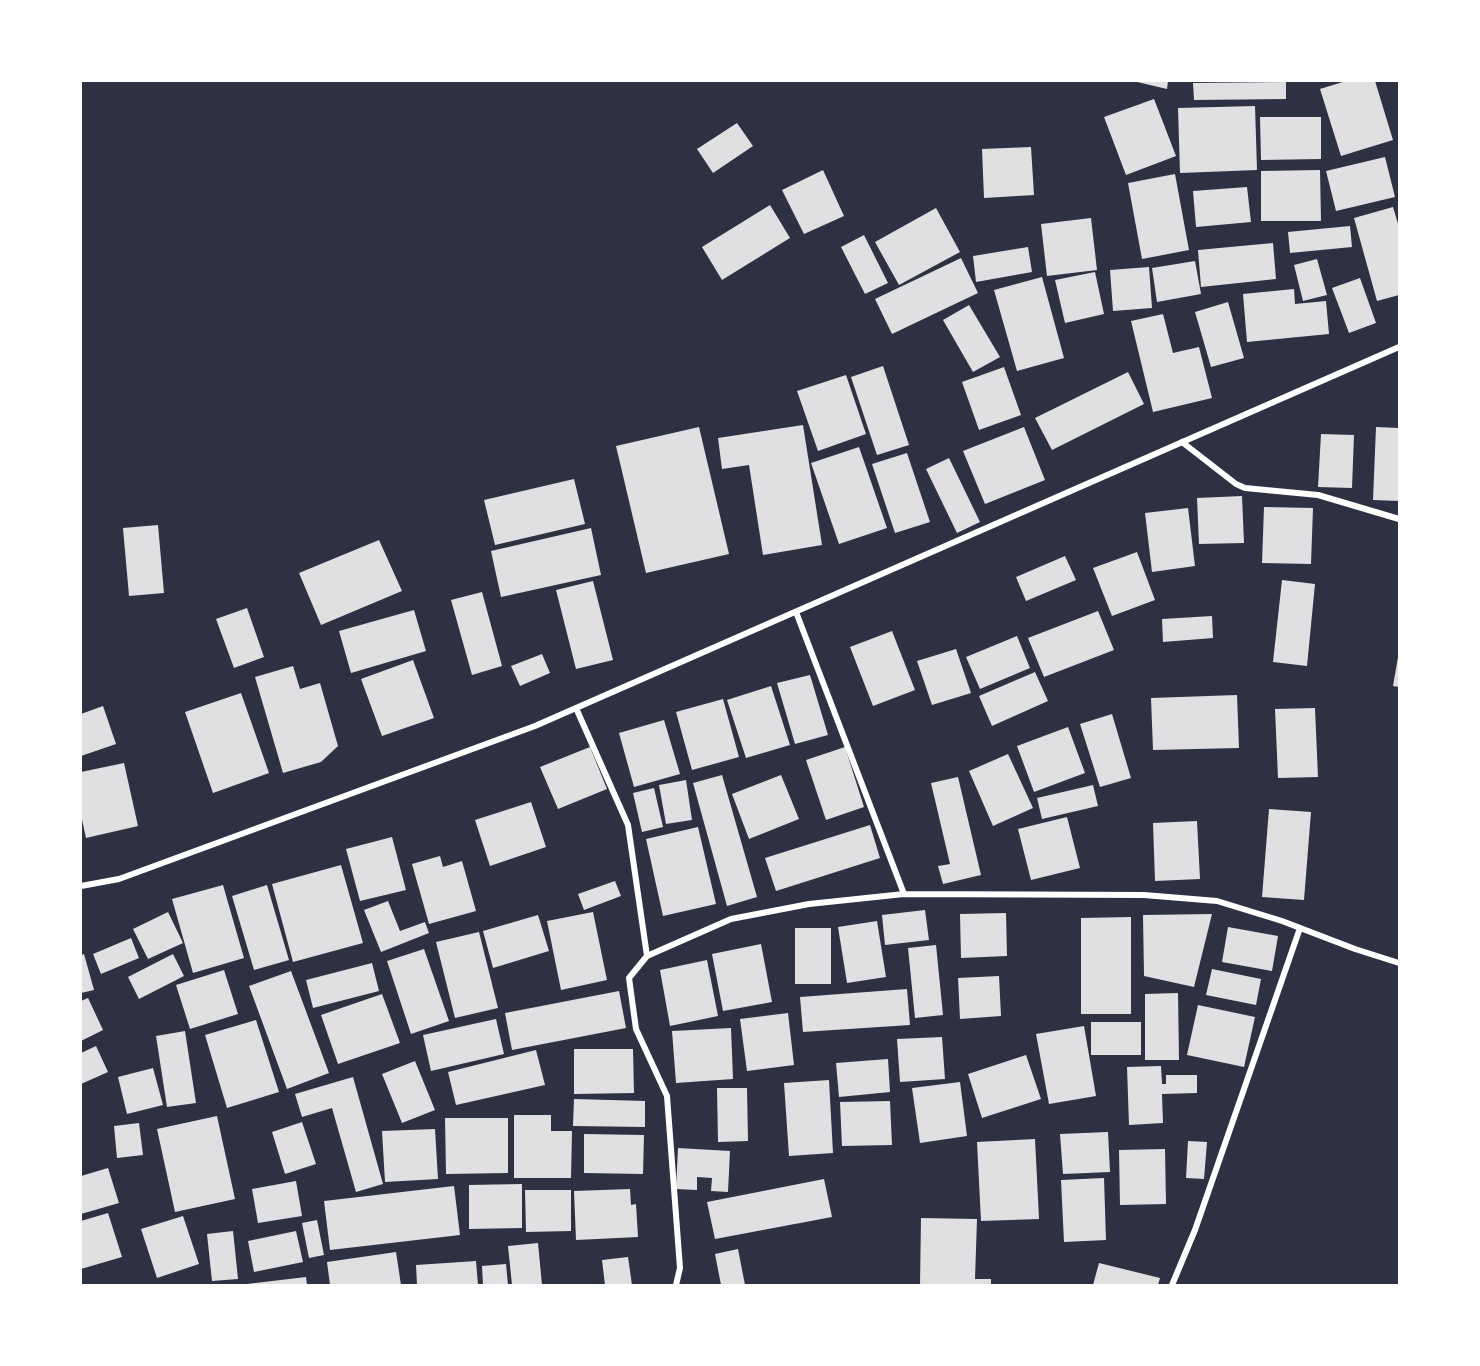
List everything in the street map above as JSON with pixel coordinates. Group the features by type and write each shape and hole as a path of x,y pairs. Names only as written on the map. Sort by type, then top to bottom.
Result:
{"street":[{"path":"81,886 119,879 536,726 1399,347"},
{"path":"1182,442 1236,484 1245,488 1318,495 1399,519"},
{"path":"796,612 904,894"},
{"path":"576,708 628,825 647,956"},
{"path":"676,1285 680,1268 667,1096 636,1029 629,978 647,956 731,919 809,904 904,894 1155,896 1217,901 1399,963"},
{"path":"1172,1285 1195,1230 1300,928"}],"building":[{"path":"1133,81 1168,81 1167,89"},
{"path":"1346,81 1375,81 1393,140 1341,156 1320,89"},
{"path":"1286,82 1286,99 1194,100 1193,83"},
{"path":"1154,99 1176,156 1126,175 1104,117"},
{"path":"1255,106 1257,170 1180,173 1178,108"},
{"path":"1260,117 1321,117 1321,159 1261,160"},
{"path":"737,123 753,146 713,173 697,149"},
{"path":"1031,147 1034,195 984,198 982,149"},
{"path":"1385,157 1395,197 1336,211 1326,171"},
{"path":"823,170 844,216 804,234 782,190"},
{"path":"1320,170 1321,221 1261,221 1261,171"},
{"path":"1175,174 1189,250 1142,259 1128,183"},
{"path":"1247,187 1251,222 1196,227 1193,191"},
{"path":"770,205 790,238 722,280 702,247"},
{"path":"1393,207 1399,227 1399,295 1377,301 1354,218"},
{"path":"936,208 960,252 899,285 875,242"},
{"path":"1091,218 1097,270 1047,276 1041,224"},
{"path":"1350,226 1352,247 1290,253 1288,232"},
{"path":"864,235 888,283 865,294 841,247"},
{"path":"1273,243 1276,279 1201,287 1198,250"},
{"path":"1028,247 1032,272 976,282 973,256"},
{"path":"961,258 978,293 892,334 875,299"},
{"path":"1317,259 1327,295 1303,301 1294,265"},
{"path":"1195,261 1201,294 1157,302 1152,268"},
{"path":"1149,267 1152,308 1113,311 1110,270"},
{"path":"1095,272 1104,314 1065,323 1055,280"},
{"path":"1042,277 1064,358 1017,371 994,290"},
{"path":"1360,278 1376,323 1349,333 1332,288"},
{"path":"1294,289 1295,304 1326,301 1329,334 1247,342 1243,294"},
{"path":"1228,302 1244,358 1211,367 1195,312"},
{"path":"969,305 1000,357 973,372 943,320"},
{"path":"1163,314 1173,353 1199,347 1212,398 1153,412 1131,321"},
{"path":"883,366 909,445 877,455 851,377"},
{"path":"1004,367 1021,415 979,430 962,382"},
{"path":"1128,372 1144,404 1052,450 1035,418"},
{"path":"846,375 866,434 818,451 797,391"},
{"path":"803,425 822,545 763,555 749,465 722,469 718,438"},
{"path":"699,427 729,554 646,573 616,446"},
{"path":"1024,427 1045,480 985,504 963,451"},
{"path":"1376,427 1399,428 1399,501 1373,500"},
{"path":"1321,434 1354,435 1352,488 1318,487"},
{"path":"859,447 887,528 839,544 811,463"},
{"path":"907,453 930,522 895,533 872,464"},
{"path":"949,458 980,522 957,533 926,469"},
{"path":"574,479 585,524 495,545 484,500"},
{"path":"1242,496 1244,543 1199,544 1197,498"},
{"path":"1264,507 1313,508 1311,564 1262,563"},
{"path":"1188,508 1195,566 1152,572 1145,513"},
{"path":"158,525 164,593 129,596 123,528"},
{"path":"591,528 601,575 501,597 491,551"},
{"path":"379,540 402,591 321,625 299,573"},
{"path":"1137,552 1155,600 1112,616 1093,568"},
{"path":"1065,556 1076,580 1026,601 1016,577"},
{"path":"1282,580 1315,584 1307,666 1273,662"},
{"path":"593,581 613,660 576,669 556,590"},
{"path":"482,592 502,666 472,675 451,600"},
{"path":"247,608 264,657 234,668 216,619"},
{"path":"414,610 426,651 351,673 339,631"},
{"path":"1098,611 1114,650 1044,677 1028,638"},
{"path":"1212,616 1213,638 1163,642 1162,619"},
{"path":"892,631 915,690 873,706 850,647"},
{"path":"1017,636 1030,668 980,689 966,657"},
{"path":"956,649 971,693 932,705 917,661"},
{"path":"542,654 550,673 520,686 511,666"},
{"path":"1399,657 1399,687 1393,686"},
{"path":"413,660 434,718 382,736 361,679"},
{"path":"293,666 300,689 320,683 338,746 321,762 283,773 255,677"},
{"path":"1035,672 1048,701 992,726 979,696"},
{"path":"810,675 828,735 795,744 777,683"},
{"path":"771,686 790,745 746,758 727,700"},
{"path":"241,693 269,773 213,793 185,712"},
{"path":"1237,695 1239,748 1153,750 1151,698"},
{"path":"723,699 739,757 692,770 676,712"},
{"path":"103,706 116,744 81,756 81,714"},
{"path":"1315,708 1318,777 1278,778 1275,709"},
{"path":"1112,714 1131,778 1100,787 1080,724"},
{"path":"664,720 680,774 634,787 619,733"},
{"path":"1068,727 1085,773 1034,792 1017,746"},
{"path":"590,747 607,789 558,809 540,767"},
{"path":"845,747 864,807 826,820 806,760"},
{"path":"1008,754 1033,808 993,826 969,771"},
{"path":"124,763 138,826 86,838 81,815 81,772"},
{"path":"722,775 757,897 727,906 693,783"},
{"path":"781,775 799,819 749,839 732,794"},
{"path":"958,777 981,875 943,884 938,866 950,864 931,783"},
{"path":"686,780 692,820 666,824 659,785"},
{"path":"1093,785 1098,806 1042,819 1037,798"},
{"path":"654,788 663,827 642,832 633,793"},
{"path":"531,802 546,847 490,866 475,820"},
{"path":"1269,809 1311,812 1304,900 1262,897"},
{"path":"1067,817 1080,868 1031,880 1018,829"},
{"path":"1197,821 1200,879 1155,881 1153,823"},
{"path":"870,825 880,858 776,891 765,858"},
{"path":"698,827 716,904 663,916 646,839"},
{"path":"392,837 406,890 360,901 346,849"},
{"path":"440,856 443,867 462,861 476,911 429,924 412,864"},
{"path":"341,865 363,943 293,962 272,884"},
{"path":"615,881 621,896 584,910 578,894"},
{"path":"223,885 244,958 193,973 172,899"},
{"path":"267,885 289,960 254,970 232,896"},
{"path":"388,901 400,931 425,922 429,933 381,952 364,910"},
{"path":"925,910 929,940 885,945 882,915"},
{"path":"168,912 183,943 148,959 133,929"},
{"path":"593,912 607,980 561,990 547,921"},
{"path":"1006,913 1007,956 961,958 960,914"},
{"path":"1212,914 1194,987 1144,976 1143,915"},
{"path":"538,915 549,951 493,968 483,931"},
{"path":"1131,917 1131,1014 1081,1014 1081,918"},
{"path":"877,921 886,977 847,983 838,927"},
{"path":"1228,927 1278,936 1272,971 1222,962"},
{"path":"795,928 831,928 831,984 795,984"},
{"path":"479,932 498,1008 455,1018 436,942"},
{"path":"131,938 139,958 101,974 93,954"},
{"path":"761,944 772,1002 723,1011 712,954"},
{"path":"936,945 943,1015 915,1018 908,948"},
{"path":"424,949 449,1021 411,1034 387,961"},
{"path":"84,954 94,990 81,993 81,955"},
{"path":"173,954 184,976 139,999 128,977"},
{"path":"707,960 718,1016 670,1026 660,970"},
{"path":"372,963 379,991 313,1008 306,980"},
{"path":"1212,969 1261,979 1256,1005 1206,995"},
{"path":"224,970 238,1014 190,1029 176,985"},
{"path":"291,971 329,1073 287,1089 249,986"},
{"path":"999,976 1001,1016 960,1019 958,978"},
{"path":"907,989 910,1025 803,1032 800,997"},
{"path":"619,991 626,1028 512,1050 505,1013"},
{"path":"1178,993 1179,1060 1145,1060 1145,994"},
{"path":"382,994 400,1043 338,1064 321,1015"},
{"path":"88,998 103,1030 81,1041 81,1001"},
{"path":"1198,1005 1255,1017 1244,1067 1187,1055"},
{"path":"788,1013 794,1065 747,1071 740,1019"},
{"path":"496,1019 504,1054 431,1071 423,1035"},
{"path":"256,1020 279,1092 227,1108 205,1035"},
{"path":"1091,1022 1141,1022 1141,1055 1091,1055"},
{"path":"1084,1026 1096,1096 1049,1104 1036,1034"},
{"path":"731,1028 733,1079 676,1083 672,1031"},
{"path":"185,1031 196,1103 167,1107 156,1036"},
{"path":"942,1037 945,1079 900,1082 897,1039"},
{"path":"96,1046 108,1072 81,1084 81,1053"},
{"path":"574,1049 633,1049 634,1093 574,1094"},
{"path":"536,1050 545,1085 456,1105 448,1072"},
{"path":"1026,1055 1041,1099 982,1118 968,1074"},
{"path":"888,1059 890,1092 839,1097 836,1063"},
{"path":"415,1061 435,1110 402,1123 382,1074"},
{"path":"1161,1066 1162,1084 1166,1084 1166,1075 1197,1075 1197,1093 1162,1094 1163,1123 1129,1125 1127,1067"},
{"path":"153,1068 163,1105 127,1114 118,1077"},
{"path":"353,1077 383,1184 356,1192 332,1108 302,1117 295,1094"},
{"path":"829,1080 833,1153 789,1156 784,1083"},
{"path":"960,1082 967,1136 920,1143 912,1088"},
{"path":"717,1088 747,1088 748,1141 718,1142"},
{"path":"574,1099 645,1101 645,1127 573,1126"},
{"path":"890,1101 892,1145 842,1146 840,1102"},
{"path":"514,1115 551,1115 551,1131 572,1131 571,1178 514,1178"},
{"path":"217,1116 235,1199 175,1212 157,1129"},
{"path":"445,1118 508,1118 508,1173 446,1174"},
{"path":"302,1122 316,1164 285,1174 272,1132"},
{"path":"139,1123 143,1155 117,1158 114,1126"},
{"path":"435,1129 438,1179 385,1182 382,1131"},
{"path":"1108,1132 1110,1172 1063,1174 1060,1134"},
{"path":"584,1134 644,1135 643,1174 584,1173"},
{"path":"1035,1139 1039,1219 981,1221 977,1142"},
{"path":"1188,1141 1207,1142 1204,1179 1186,1178"},
{"path":"678,1148 730,1151 728,1192 711,1191 712,1178 697,1177 697,1190 676,1189"},
{"path":"1165,1149 1166,1204 1120,1205 1119,1150"},
{"path":"108,1168 119,1203 81,1214 81,1176"},
{"path":"1104,1178 1106,1240 1064,1242 1061,1180"},
{"path":"824,1179 832,1217 715,1239 707,1202"},
{"path":"296,1181 302,1216 258,1223 252,1189"},
{"path":"522,1184 522,1228 469,1229 469,1185"},
{"path":"454,1186 460,1235 330,1250 324,1201"},
{"path":"630,1189 631,1205 636,1204 638,1237 576,1240 574,1191"},
{"path":"525,1190 571,1190 571,1231 526,1232"},
{"path":"108,1213 122,1257 81,1269 81,1221"},
{"path":"183,1216 199,1264 157,1278 141,1229"},
{"path":"921,1218 977,1219 975,1279 991,1279 991,1285 920,1285"},
{"path":"317,1220 324,1255 309,1258 302,1223"},
{"path":"233,1231 238,1279 212,1281 207,1234"},
{"path":"296,1231 303,1262 254,1272 248,1241"},
{"path":"538,1243 542,1285 512,1285 508,1246"},
{"path":"738,1249 745,1285 721,1285 715,1254"},
{"path":"396,1252 401,1285 330,1285 327,1262"},
{"path":"628,1257 632,1285 605,1285 602,1260"},
{"path":"476,1261 478,1285 417,1285 416,1265"},
{"path":"1099,1263 1160,1278 1158,1285 1093,1285"},
{"path":"506,1264 508,1285 483,1285 482,1266"},
{"path":"306,1277 307,1285 247,1285 247,1284"}]}
